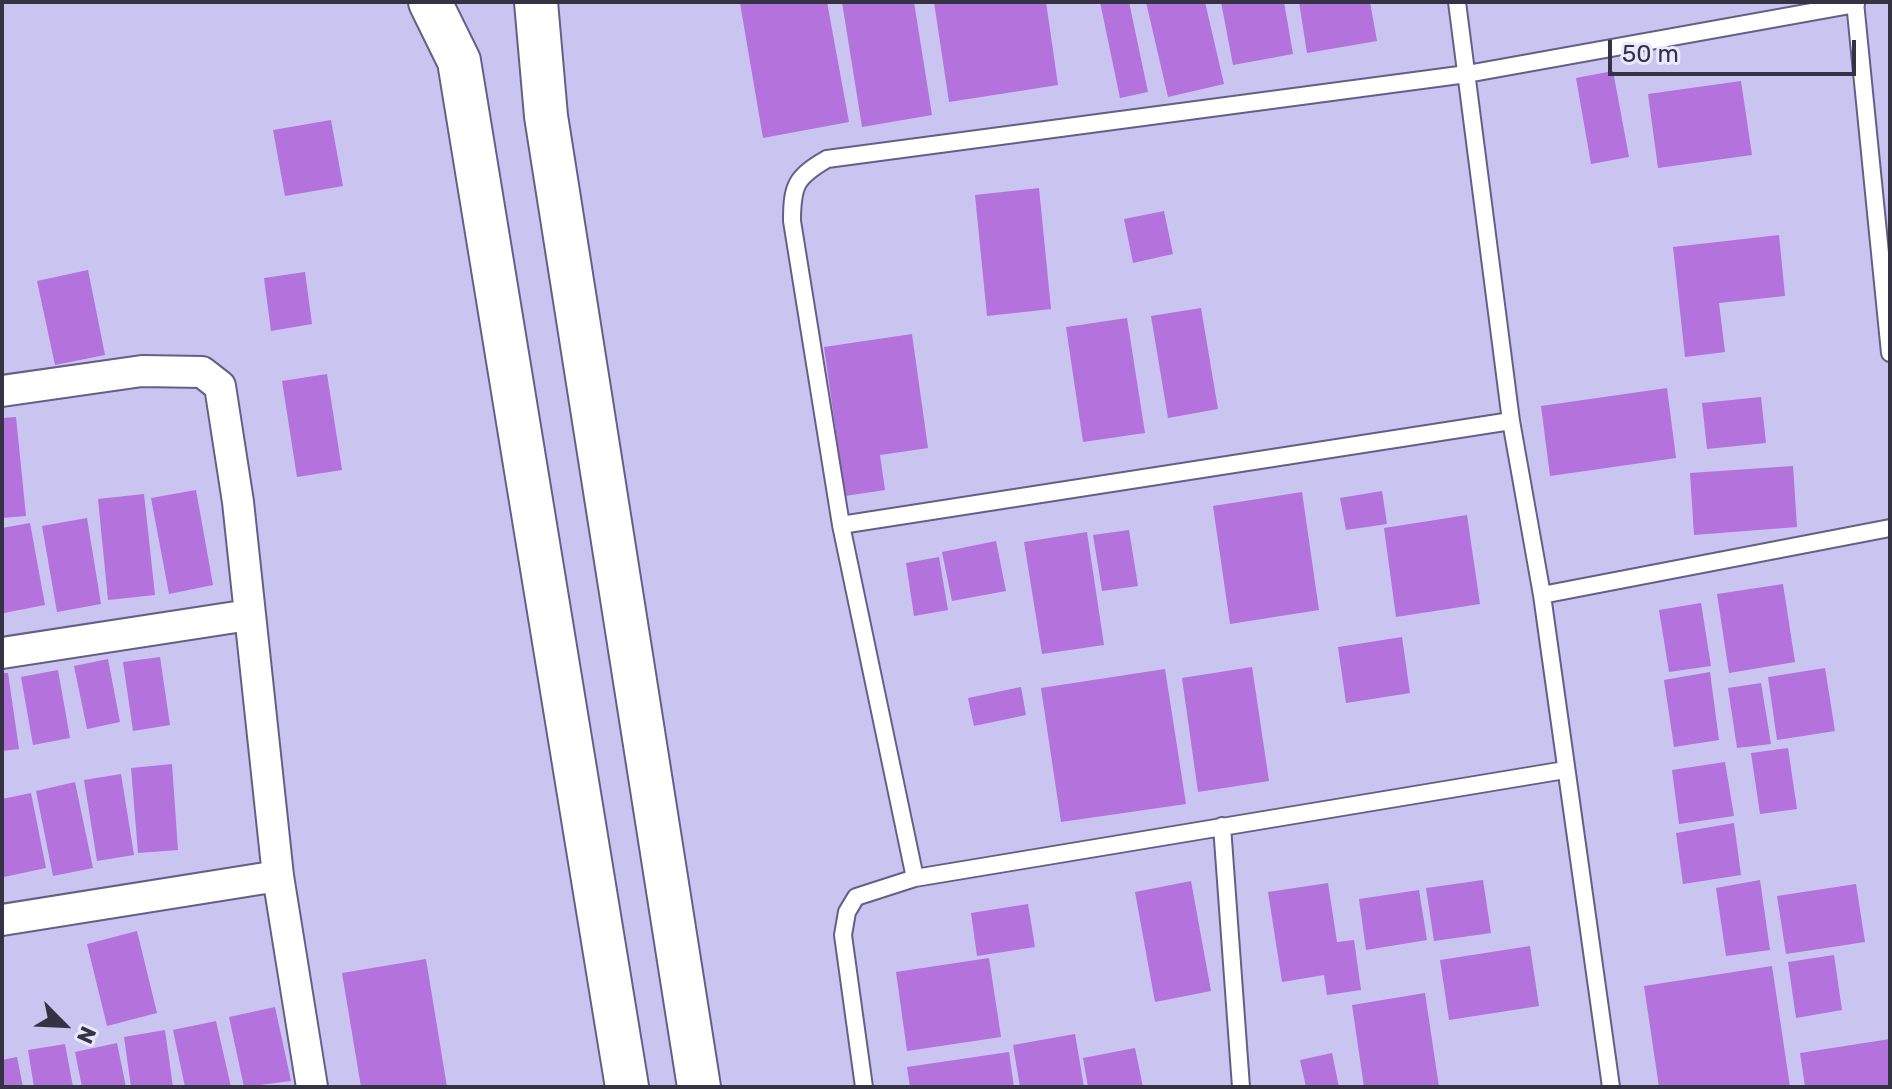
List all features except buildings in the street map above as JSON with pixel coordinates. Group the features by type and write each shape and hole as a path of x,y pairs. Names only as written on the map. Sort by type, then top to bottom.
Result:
{"street":[{"path":"430,2 459,61 627,1087"},
{"path":"536,2 546,116 699,1087"},
{"path":"2,391 142,371 202,372 213,377 220,386 235,477 278,876 312,1087"},
{"path":"2,653 249,615"},
{"path":"2,920 278,876"}],"lane":[{"path":"1457,2 1511,421 1542,595 1611,1087"},
{"path":"915,878 841,525 792,221 792,195 802,174 827,159 1467,74 1855,3 1890,353"},
{"path":"841,525 1511,421"},
{"path":"1542,595 1890,528"},
{"path":"864,1087 843,935 847,912 856,897 915,878 1565,770"},
{"path":"1222,826 1241,1087"}]}
